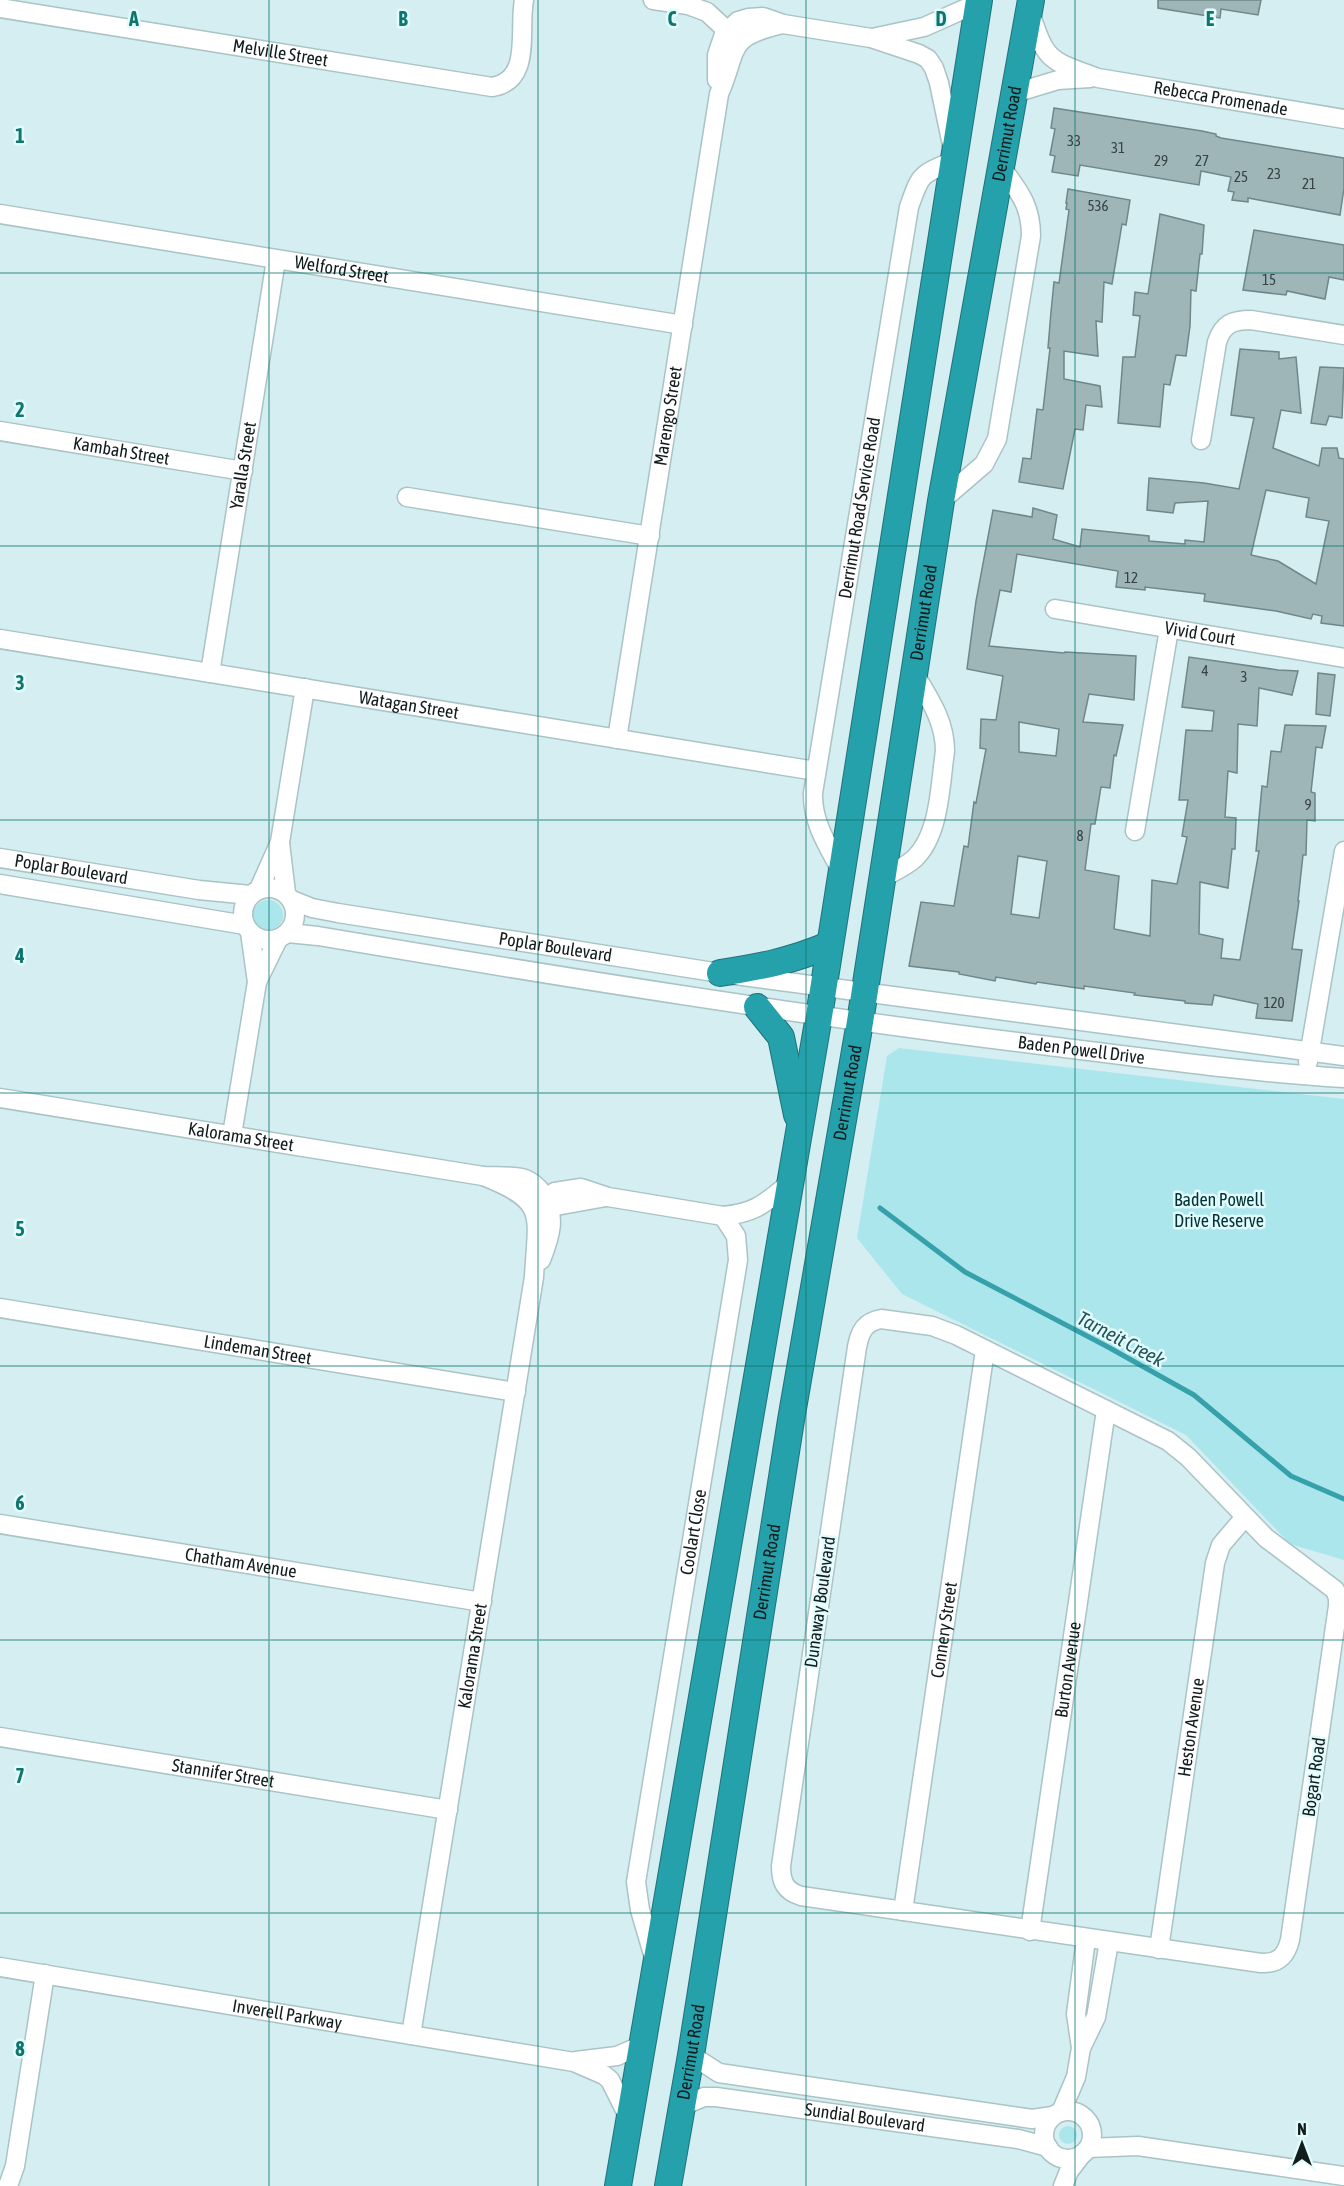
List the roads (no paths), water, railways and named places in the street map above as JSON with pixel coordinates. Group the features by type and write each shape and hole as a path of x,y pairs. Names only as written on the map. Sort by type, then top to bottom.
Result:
{"highway":[{"path":"618,2186 819,1016 978,1"},
{"name":"Derrimut Road","path":"668,2186 691,2055 789,1432 860,1022 942,501 1030,5"},
{"path":"720,973 796,959 829,945"},
{"path":"757,1007 781,1037 800,1127"}],"street":[{"name":"Melville Street","path":"0,8 481,87 501,86 512,79 517,68 523,34 524,0"},
{"name":"Melville Street","path":"523,34 538,0"},
{"path":"653,0 698,8 707,12 733,36 783,24 870,38 919,54 928,59 934,68 954,158"},
{"path":"870,38 924,27 978,1"},
{"name":"Rebecca Promenade","path":"1030,5 1040,44 1048,56 1061,64 1098,78 1344,119"},
{"name":"Marengo Street","path":"617,739 719,94 730,59 733,36"},
{"name":"Rebecca Promenade","path":"1015,93 1058,80 1098,78"},
{"name":"Derrimut Road Service Road","path":"841,870 821,833 815,815 813,803 816,771 909,207 918,180 954,158"},
{"path":"942,501 984,464 997,440 1030,236 1029,216 1024,200 1002,168"},
{"name":"Welford Street","path":"0,214 683,325"},
{"name":"Yaralla Street","path":"210,673 276,260"},
{"path":"1201,440 1217,342 1220,333 1228,323 1251,320 1344,335"},
{"name":"Kambah Street","path":"0,430 243,471"},
{"path":"407,496 650,536"},
{"name":"Vivid Court","path":"1055,609 1344,658"},
{"path":"1135,831 1168,629"},
{"name":"Watagan Street","path":"0,639 816,771"},
{"path":"882,878 913,860 926,846 933,828 945,739 940,718 914,673"},
{"path":"232,1135 257,982 243,909 255,892 280,842 305,688"},
{"path":"257,982 283,936 293,926 296,917 289,897 280,842"},
{"path":"1306,1076 1344,851"},
{"name":"Poplar Boulevard","path":"0,858 199,890 255,892"},
{"name":"Poplar Boulevard","path":"0,884 247,929"},
{"path":"255,892 273,888 289,897"},
{"name":"Poplar Boulevard","path":"289,897 312,908 338,913 823,987"},
{"path":"247,929 263,940 283,936"},
{"name":"Poplar Boulevard","path":"283,936 318,936 819,1016"},
{"name":"Baden Powell Drive","path":"823,987 1344,1056"},
{"name":"Baden Powell Drive","path":"819,1016 1306,1076 1344,1078"},
{"name":"Kalorama Street","path":"0,1098 483,1176 511,1187 543,1204 537,1219 534,1277 411,2035"},
{"path":"543,1204 608,1197 723,1216 742,1214 757,1208 790,1183"},
{"name":"Coolart Close","path":"656,1965 642,1919 636,1882 738,1260 736,1236 723,1216"},
{"name":"Lindeman Street","path":"0,1308 516,1392"},
{"name":"Dunaway Boulevard","path":"903,1911 793,1894 784,1886 782,1866 857,1347 861,1332 869,1322 881,1319 932,1326 985,1350"},
{"path":"985,1350 1155,1434 1178,1448 1245,1517"},
{"name":"Connery Street","path":"903,1911 985,1350"},
{"name":"Burton Avenue","path":"1030,1930 1106,1410"},
{"name":"Bogart Road","path":"1159,1949 1261,1963 1275,1962 1285,1954 1290,1940 1338,1598 1331,1586 1279,1549 1245,1517"},
{"name":"Heston Avenue","path":"1159,1949 1215,1563 1221,1545 1245,1517"},
{"name":"Chatham Avenue","path":"0,1524 482,1602"},
{"name":"Stannifer Street","path":"0,1737 448,1810"},
{"path":"903,1911 1159,1949"},
{"path":"1081,2048 1076,2014 1086,1939"},
{"path":"1058,2186 1056,2167 1044,2134 1045,2127 1057,2114 1076,2077 1081,2048 1096,2017 1109,1942"},
{"name":"Inverell Parkway","path":"0,1967 574,2062 610,2080 630,2120"},
{"path":"8,2186 15,2166 45,1974"},
{"path":"1078,1993 1100,1997"},
{"name":"Inverell Parkway","path":"574,2062 617,2056 642,2045"},
{"name":"Sundial Boulevard","path":"691,2055 719,2073 1032,2119 1057,2114"},
{"path":"1063,2186 1069,2171 1085,2151 1092,2134 1076,2077"},
{"name":"Sundial Boulevard","path":"682,2106 704,2097 716,2097 1018,2139 1050,2149"},
{"path":"1057,2114 1069,2111 1138,2146"},
{"path":"1050,2149 1058,2156 1066,2158 1085,2151 1138,2146 1344,2176"}],"waterway":[{"name":"Tarneit Creek","path":"880,1208 965,1272 1194,1395 1291,1476 1344,1499"}],"park label":[{"name":"Baden Powell Drive Reserve","path":"1219,1210"}]}
